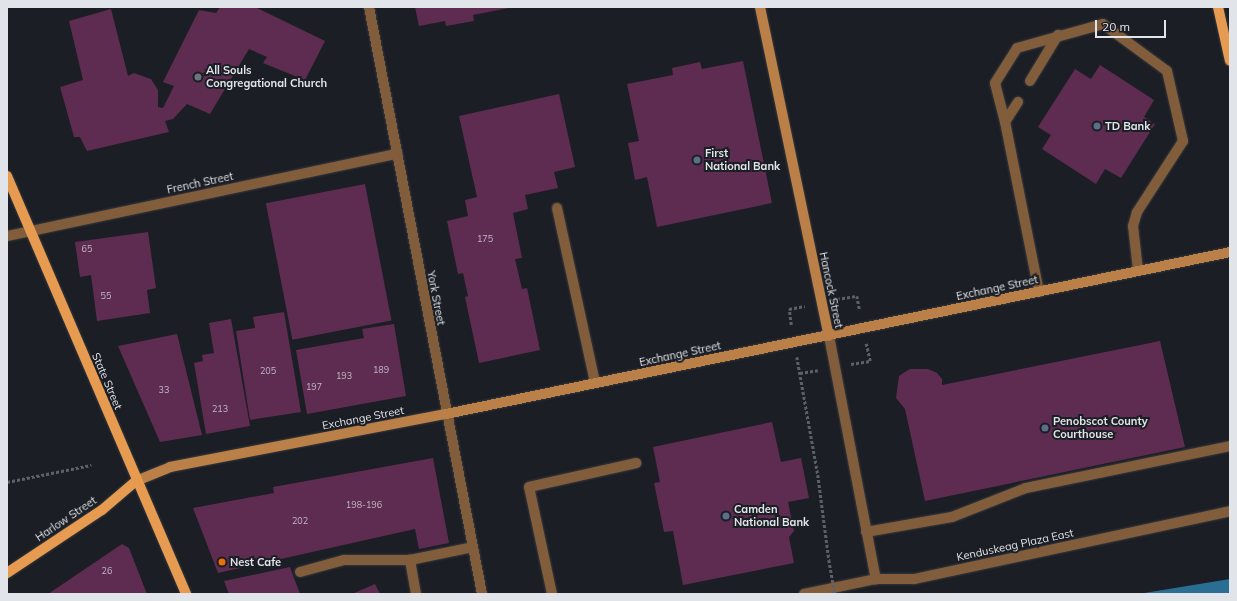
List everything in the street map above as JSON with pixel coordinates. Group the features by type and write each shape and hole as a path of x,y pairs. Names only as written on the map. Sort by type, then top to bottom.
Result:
{"main road":[{"path":"1218,7 1230,61"},
{"name":"State Street","path":"7,176 32,231 136,481 186,594"},
{"name":"Harlow Street","path":"7,573 102,510 136,481"}],"street":[{"name":"York Street","path":"369,7 446,414 482,594"},
{"name":"Hancock Street","path":"760,7 828,336 876,580"},
{"path":"1039,292 1005,122 995,83 1018,48 1058,35 1103,24 1167,71 1183,141 1137,212 1132,226 1138,270"},
{"path":"1030,81 1058,35"},
{"path":"1005,122 1018,102"},
{"name":"French Street","path":"7,236 397,154"},
{"path":"557,208 595,384"},
{"name":"Exchange Street","path":"136,481 170,467 595,384 1230,252"},
{"path":"866,532 952,516 1026,488 1230,446"},
{"path":"552,594 529,488 636,463"},
{"name":"Kenduskeag Plaza East","path":"804,594 876,580 914,579 1230,511"},
{"path":"300,572 344,560 410,560 472,547"},
{"path":"410,560 416,594"}],"path":[{"path":"800,373 818,475 835,594"},
{"path":"7,482 91,465"}],"water":[{"path":"1230,579 1230,594 1138,594"}],"building":[{"name":"All Souls Congregational Church","path":"220,7 255,7 325,41 305,80 263,63 267,57 249,49 210,114 187,104 173,119 165,121 169,132 87,151 80,137 74,137 60,87 83,80 69,21 111,9 128,76 134,73 151,79 158,90 158,107 163,108 174,86 163,82 199,10 216,13"},
{"path":"415,7 509,8 473,15 474,21 446,26 445,21 419,26"},
{"name":"First National Bank","path":"743,61 772,203 657,227 647,177 635,180 628,143 639,141 627,84 673,75 672,68 700,62 702,69"},
{"name":"TD Bank","path":"1100,65 1154,100 1144,117 1155,124 1121,178 1105,169 1096,184 1042,149 1051,135 1038,127 1075,69 1091,79"},
{"path":"559,94 575,167 554,172 558,188 525,195 528,209 513,213 522,258 515,259 522,289 527,288 540,350 479,363 465,297 468,296 463,273 458,274 447,221 468,216 465,200 477,197 459,116"},
{"path":"365,184 392,320 292,340 266,203"},
{"path":"148,232 156,288 147,290 150,313 97,321 91,275 80,277 75,242"},
{"path":"284,312 301,412 250,420 236,331 255,328 253,317"},
{"path":"231,319 250,426 206,434 194,363 203,361 202,355 214,353 209,323"},
{"path":"394,324 406,396 307,414 296,350 364,338 362,329"},
{"path":"177,334 202,435 160,442 118,346"},
{"name":"Penobscot County Courthouse","path":"1160,341 1185,447 925,501 905,409 896,398 899,376 910,369 928,369 937,373 942,379 942,385"},
{"name":"Camden National Bank","path":"772,422 781,462 801,458 809,498 788,502 794,531 789,537 794,563 683,585 673,531 664,532 654,483 660,482 653,447"},
{"path":"433,458 449,543 419,549 415,529 218,573 193,508 274,493 273,487"},
{"path":"122,544 129,548 147,594 48,594"},
{"path":"290,567 300,594 229,594 224,581"},
{"path":"375,584 380,594 352,594"}],"place":[{"name":"All Souls Congregational Church","path":"198,77"},
{"name":"TD Bank","path":"1097,126"},
{"name":"First National Bank","path":"697,160"},
{"name":"Penobscot County Courthouse","path":"1045,428"},
{"name":"Camden National Bank","path":"726,516"},
{"name":"Nest Cafe","path":"222,562"}]}
